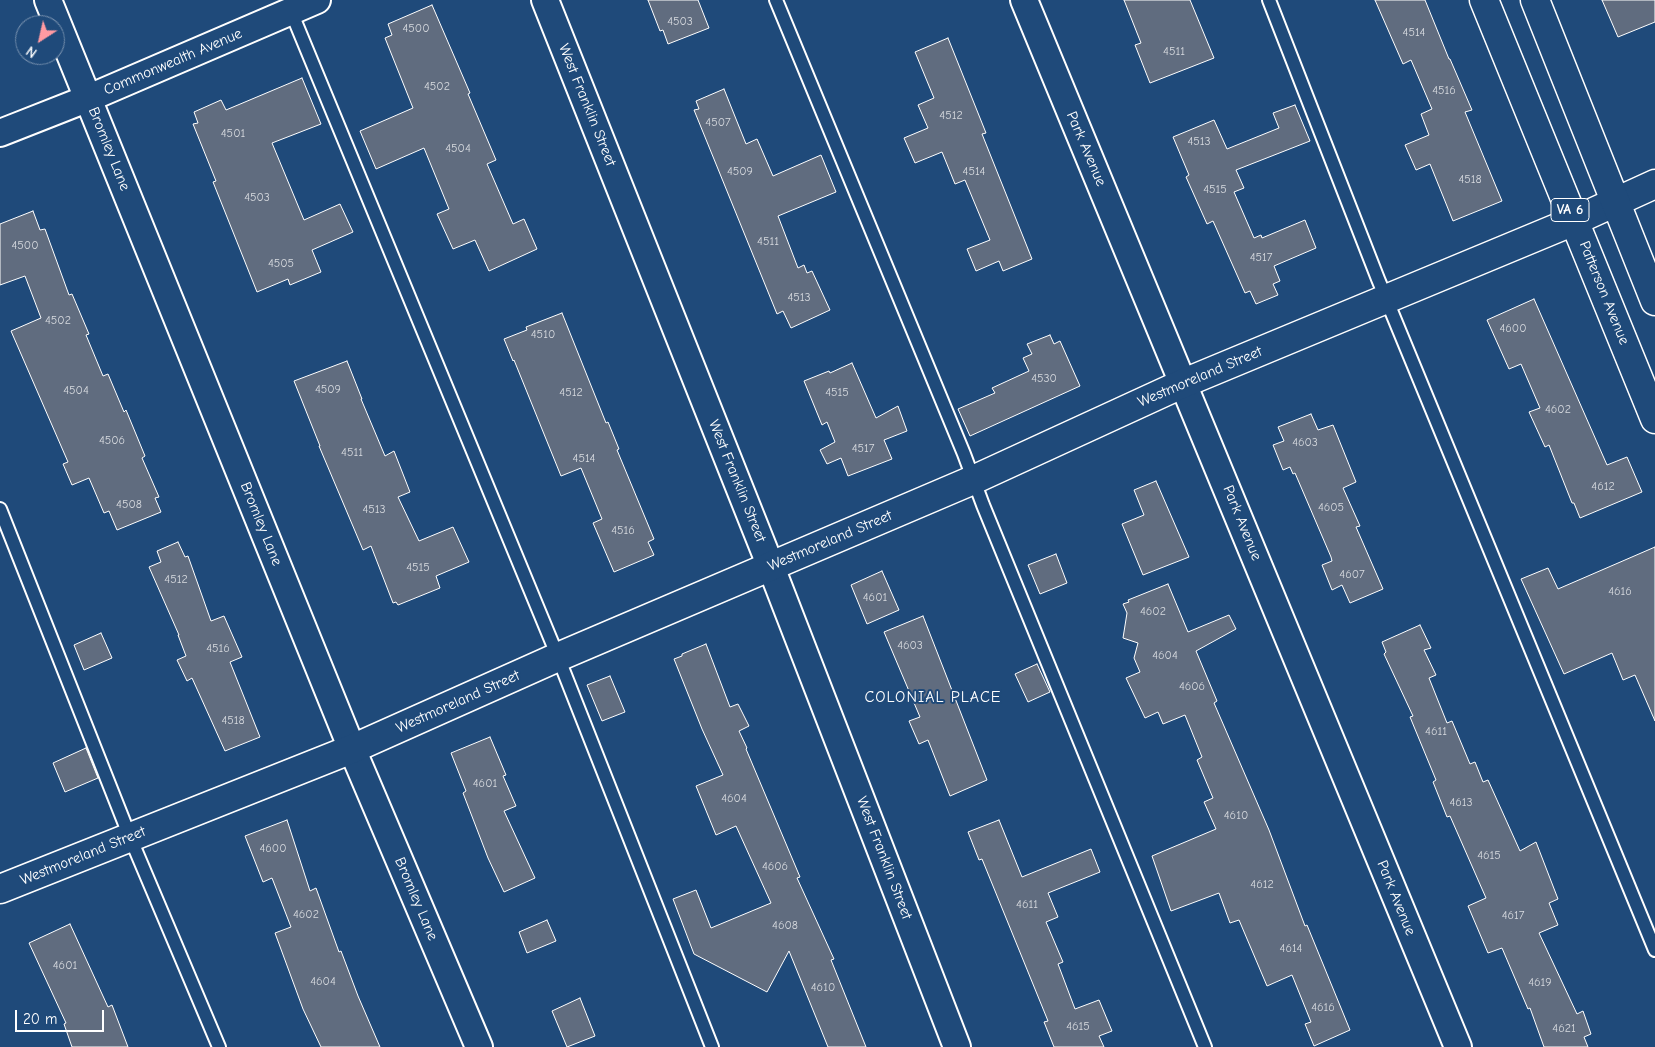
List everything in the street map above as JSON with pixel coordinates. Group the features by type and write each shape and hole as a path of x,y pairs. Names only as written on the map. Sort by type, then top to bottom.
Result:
{"street":[{"name":"Bromley Lane","path":"48,0 352,749 479,1047"},
{"name":"Commonwealth Avenue","path":"0,133 89,98 288,6 317,0"},
{"name":"West Franklin Street","path":"545,0 771,566 957,1047"},
{"name":"Park Avenue","path":"1024,0 1458,1047"},
{"name":"Patterson Avenue","path":"1484,0 1655,419"},
{"path":"1535,0 1655,301"},
{"name":"Westmoreland Street","path":"0,889 352,749 558,657 973,480 1184,383 1615,203 1655,184"}],"lane":[{"path":"776,0 961,445 973,480 1206,1047"},
{"path":"1268,0 1386,298 1655,950"},
{"path":"288,6 558,657 712,1047"},
{"path":"0,509 130,837 219,1047"}],"building":[{"path":"648,0 698,0 709,28 668,44 663,30 660,31"},
{"path":"1124,0 1190,0 1214,58 1150,83 1135,45 1141,43"},
{"path":"1375,0 1425,0 1472,110 1465,112 1502,201 1453,221 1430,164 1416,170 1405,145 1429,135 1421,114 1432,109 1411,60 1403,64"},
{"path":"1602,0 1655,0 1655,22 1618,37"},
{"path":"432,5 470,93 468,94 496,160 487,164 513,224 524,219 537,249 489,271 475,240 453,249 437,214 449,209 424,148 376,169 360,131 413,108 385,38 392,35 388,24"},
{"path":"948,38 986,133 982,134 1032,259 1003,271 999,261 976,271 967,249 990,240 965,180 955,184 942,152 915,163 904,138 928,128 918,105 934,98 915,52"},
{"path":"302,78 321,124 272,143 304,220 340,204 353,232 312,250 321,272 290,285 288,279 257,292 213,182 216,181 193,124 198,123 194,112 221,100 226,110"},
{"path":"724,89 746,144 757,139 773,176 821,155 836,192 778,216 798,268 804,265 807,273 812,271 830,310 791,328 783,311 777,314 694,110 699,109 696,101"},
{"path":"1295,105 1310,141 1236,170 1244,188 1234,192 1254,238 1261,235 1262,238 1305,220 1316,248 1274,266 1280,281 1273,284 1278,295 1256,304 1250,291 1245,293 1213,221 1207,224 1186,177 1189,175 1173,137 1214,120 1227,149 1279,128 1273,113"},
{"path":"33,211 40,230 45,229 69,295 72,294 89,334 86,335 103,376 108,374 124,412 126,410 145,456 142,458 159,497 155,498 161,512 117,530 109,511 104,513 89,478 72,485 63,464 68,462 11,331 41,318 25,276 0,285 0,224"},
{"path":"1534,299 1607,465 1627,457 1642,492 1580,518 1574,503 1572,503 1549,445 1545,447 1529,412 1540,408 1521,364 1509,369 1487,320"},
{"path":"562,313 606,423 608,422 619,449 617,450 654,539 648,542 654,555 614,572 593,523 602,519 581,468 561,476 504,339 527,330 526,327"},
{"path":"1050,335 1054,344 1060,341 1080,386 970,436 958,409 995,393 992,388 1029,371 1023,358 1032,354 1027,344"},
{"path":"347,361 385,456 394,451 410,492 398,497 419,541 453,527 469,562 436,576 440,588 398,605 396,602 393,603 371,546 363,550 294,381"},
{"path":"852,363 876,418 898,406 907,431 884,440 892,459 848,476 841,458 827,464 820,450 835,442 827,422 822,425 804,381 829,371 830,373"},
{"path":"1311,414 1318,430 1333,425 1356,482 1343,488 1360,526 1356,527 1383,589 1350,603 1342,585 1332,590 1322,565 1332,561 1331,557 1295,473 1293,474 1290,467 1283,470 1273,445 1284,441 1278,427"},
{"path":"1156,481 1189,557 1143,575 1122,524 1144,515 1134,490"},
{"path":"178,542 185,557 188,556 211,621 224,616 242,657 230,662 260,737 225,751 192,678 187,681 177,660 186,656 179,635 149,567 161,562 157,551"},
{"path":"1655,547 1655,721 1635,675 1623,680 1612,653 1564,674 1521,579 1548,568 1558,589"},
{"path":"1056,554 1067,583 1040,594 1028,565"},
{"path":"882,571 899,610 867,624 851,585"},
{"path":"1168,584 1188,632 1229,615 1236,629 1196,651 1217,701 1214,703 1269,830 1305,926 1307,925 1350,1030 1314,1046 1305,1024 1311,1022 1292,975 1267,986 1239,920 1230,923 1219,893 1171,911 1152,856 1216,829 1204,802 1213,798 1197,760 1202,757 1185,715 1163,724 1158,712 1145,718 1126,678 1140,672 1134,658 1138,643 1123,638 1127,613 1123,604 1129,602 1128,600"},
{"path":"923,616 987,780 950,796 928,740 919,744 909,721 920,717 884,632"},
{"path":"1420,625 1431,648 1424,650 1436,675 1429,678 1447,723 1452,721 1470,764 1475,762 1483,782 1488,780 1520,851 1536,842 1558,899 1549,903 1558,925 1539,933 1577,1014 1583,1011 1591,1034 1584,1037 1588,1047 1544,1047 1530,1008 1528,1009 1502,948 1488,953 1468,906 1486,898 1450,816 1447,817 1433,782 1436,780 1410,717 1413,716 1384,654 1386,652 1382,642"},
{"path":"101,633 112,658 84,670 74,645"},
{"path":"706,644 730,707 738,704 749,726 739,731 800,877 797,878 834,959 831,960 866,1047 828,1047 789,951 767,992 694,954 673,899 696,890 711,928 771,903 736,826 716,835 696,786 723,775 674,659"},
{"path":"1037,664 1050,692 1028,702 1015,674"},
{"path":"610,676 625,712 602,721 587,685"},
{"path":"490,737 506,775 503,776 516,806 504,811 535,878 504,892 488,858 463,793 466,791 451,753"},
{"path":"86,748 98,778 65,792 53,763"},
{"path":"287,820 310,891 316,888 339,952 341,951 380,1047 321,1047 303,1009 275,933 291,927 272,878 263,882 245,836"},
{"path":"999,820 1022,877 1091,849 1100,872 1048,893 1058,917 1046,922 1063,962 1058,964 1075,1009 1099,1000 1112,1031 1099,1036 1104,1047 1054,1047 1044,1022 1048,1021 982,859 979,860 968,832"},
{"path":"547,920 556,941 527,953 519,932"},
{"path":"70,924 108,1007 112,1005 128,1047 72,1047 64,1024 66,1023 29,943"},
{"path":"580,998 595,1036 567,1047 552,1011"}],"district":[{"name":"COLONIAL PLACE","path":"933,697"}]}
